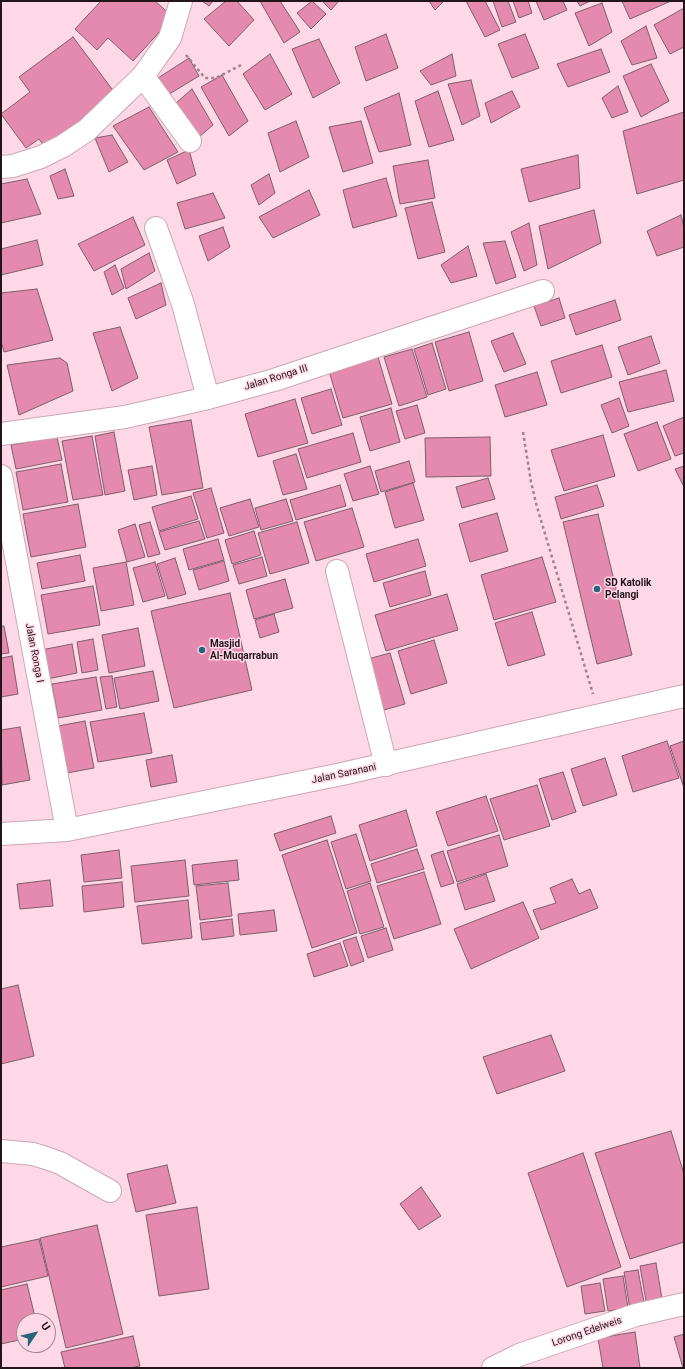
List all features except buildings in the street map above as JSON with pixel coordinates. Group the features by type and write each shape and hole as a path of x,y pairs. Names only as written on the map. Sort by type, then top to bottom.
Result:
{"street":[{"path":"1,167 13,166 41,157 63,146 87,130 143,76 170,38 181,1"},
{"path":"143,76 190,141"},
{"path":"156,228 183,304 208,398"},
{"name":"Jalan Ronga III","path":"1,434 125,417 208,398 274,380 543,291"},
{"name":"Jalan Ronga I","path":"1,476 67,830"},
{"path":"337,571 386,764"},
{"name":"Jalan Saranani","path":"1,834 67,830 386,764 684,696"},
{"path":"1,1151 33,1154 60,1163 110,1191"},
{"name":"Lorong Edelweis","path":"493,1368 519,1355 628,1318 684,1304"}],"path":[{"path":"170,38 205,78 216,78 243,64"},
{"path":"523,432 531,482 537,507 600,716"}],"place":[{"name":"SD Katolik Pelangi","path":"597,589"},
{"name":"Masjid Al-Muqarrabun","path":"202,650"}]}
